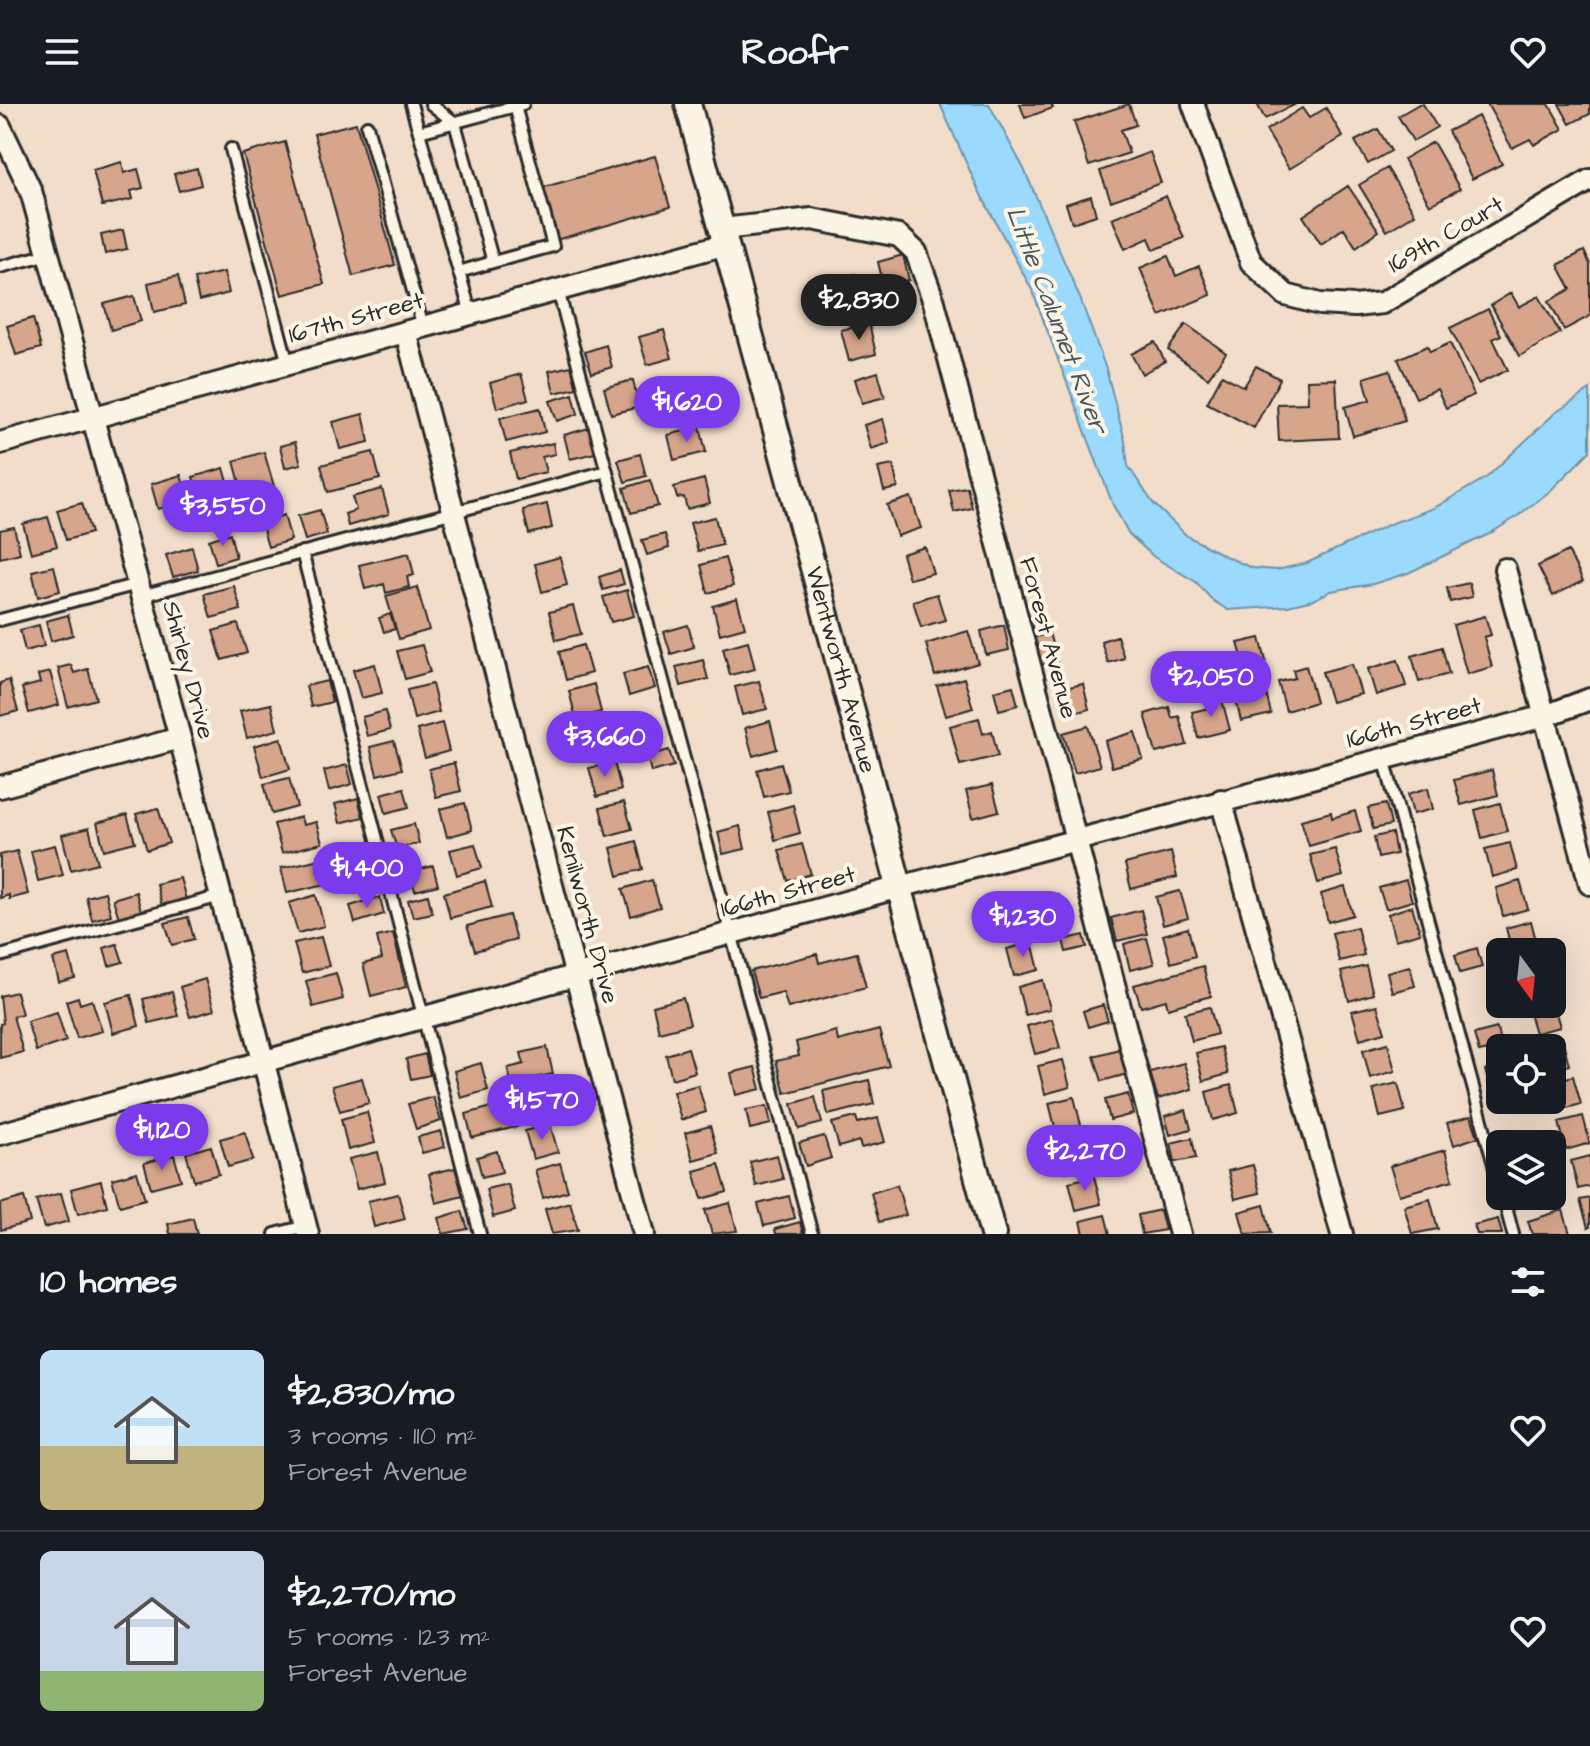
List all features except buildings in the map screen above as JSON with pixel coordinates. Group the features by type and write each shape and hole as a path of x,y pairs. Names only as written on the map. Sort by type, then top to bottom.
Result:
{"street":[{"name":"Wentworth Avenue","path":"688,104 993,1234"},
{"name":"169th Court","path":"1193,104 1251,262 1286,295 1320,304 1355,306 1382,303 1590,180"},
{"name":"Shirley Drive","path":"0,126 31,191 49,254 180,738 307,1230"},
{"name":"Forest Avenue","path":"724,236 812,219 899,236 916,252 934,302 1180,1234"},
{"name":"167th Street","path":"0,443 558,290 724,236"},
{"name":"Kenilworth Drive","path":"415,329 453,511 644,1234"},
{"path":"1505,569 1590,884"},
{"name":"166th Street","path":"0,1134 265,1064 1221,800 1545,716 1590,699"},
{"path":"0,787 180,738"},
{"path":"1221,800 1342,1234"}],"lane":[{"path":"411,104 471,314"},
{"path":"431,104 455,123 493,262"},
{"path":"419,132 519,105 553,246 459,272"},
{"path":"367,126 415,329"},
{"path":"231,149 288,364"},
{"path":"0,267 49,254"},
{"path":"558,290 812,1234"},
{"path":"0,620 302,552 607,471"},
{"path":"302,552 480,1234"},
{"path":"1384,758 1486,1135"},
{"path":"0,956 221,896"},
{"path":"1507,1210 1513,1234"},
{"path":"275,1234 307,1230"}],"water":[{"name":"Little Calumet River","path":"940,104 989,104 1024,169 1080,298 1106,369 1125,441 1128,466 1153,503 1187,536 1252,568 1277,570 1307,563 1390,524 1434,508 1487,477 1555,413 1590,390 1590,451 1550,491 1515,518 1408,573 1373,584 1331,591 1313,600 1288,606 1228,610 1212,600 1196,582 1154,557 1129,534 1113,505 1032,290 978,189"}]}
